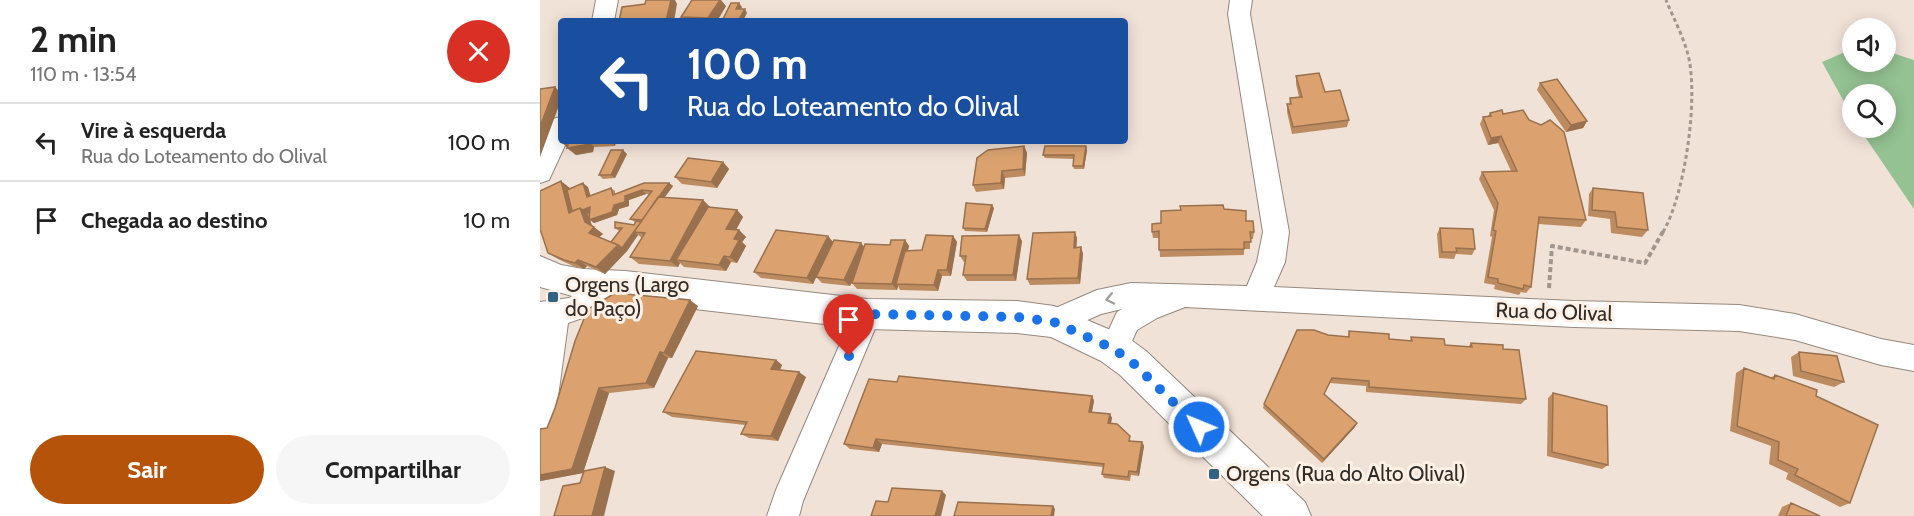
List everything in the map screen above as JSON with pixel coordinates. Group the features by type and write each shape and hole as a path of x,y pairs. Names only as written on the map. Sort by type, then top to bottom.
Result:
{"street":[{"path":"604,18 607,0"},
{"path":"1241,0 1239,14 1276,232 1271,262 1255,298"},
{"path":"540,173 558,133"},
{"path":"540,270 567,281 867,314 1017,317 1054,322 1114,349 1133,363 1292,516"},
{"path":"540,419 547,315 575,309 596,299 613,285"},
{"name":"Rua do Olival","path":"1054,322 1097,302 1131,295 1189,295 1544,312 1739,318 1795,327 1881,352 1914,358"},
{"name":"Rua do Olival","path":"1114,349 1127,321 1149,308 1189,295"},
{"path":"783,516 787,501 867,314"}],"path":[{"path":"1544,312 1551,278 1552,246 1645,263 1671,218 1687,158 1691,95 1688,53 1666,0"}],"green space":[{"path":"1842,53 1842,72 1896,72 1896,54 1914,60 1914,209 1866,138 1896,138 1896,84 1842,84 1842,98 1822,62"}],"building":[{"path":"646,0 671,0 667,18 620,18 622,7 645,4"},
{"path":"692,0 720,0 708,18 681,17"},
{"path":"731,3 739,3 736,9 745,9 740,18 724,18"},
{"path":"1319,73 1325,92 1340,90 1349,120 1293,127 1287,104 1291,104 1290,98 1302,97 1296,76"},
{"path":"1557,79 1587,121 1571,125 1540,83"},
{"path":"555,87 540,127 540,89"},
{"path":"1502,110 1503,114 1523,110 1529,120 1541,125 1550,120 1564,132 1586,220 1539,217 1531,287 1524,285 1523,289 1498,283 1498,279 1488,277 1498,203 1482,172 1517,171 1501,136 1491,138 1483,117 1491,116 1490,113"},
{"path":"568,144 585,144 585,145 567,148"},
{"path":"1024,146 1023,169 1002,171 1001,183 973,185 977,158 988,150"},
{"path":"1045,146 1086,146 1083,166 1073,166 1074,155 1043,155"},
{"path":"611,150 623,150 611,175 599,175"},
{"path":"688,158 723,162 711,182 675,177"},
{"path":"561,181 569,213 580,208 585,222 594,227 589,233 618,245 596,267 578,260 575,263 564,260 548,253 540,229 540,191"},
{"path":"583,183 587,197 611,188 613,195 644,183 669,183 642,220 630,219 652,191 642,190 625,196 625,202 614,205 612,212 589,220 590,207 572,211 567,190"},
{"path":"1593,188 1643,193 1648,230 1617,227 1615,212 1592,210"},
{"path":"658,197 703,200 670,261 630,257 645,233 634,232"},
{"path":"966,203 992,205 985,229 963,228"},
{"path":"1223,205 1224,209 1246,211 1246,221 1253,221 1254,232 1250,232 1251,242 1244,242 1244,249 1159,250 1159,231 1152,232 1152,224 1161,223 1161,211 1181,210 1180,206"},
{"path":"708,207 737,210 726,229 739,230 734,239 739,240 730,257 724,256 719,265 676,260"},
{"path":"636,221 641,222 622,248 611,242 622,228 615,228 615,222 634,225"},
{"path":"1440,228 1473,229 1475,249 1456,248 1457,252 1442,252"},
{"path":"776,230 828,236 807,278 754,272"},
{"path":"1075,232 1074,248 1081,247 1078,278 1027,279 1033,233"},
{"path":"926,235 953,236 947,270 938,270 934,285 896,284 905,251 922,250"},
{"path":"1019,235 1013,275 963,275 966,256 960,256 962,236"},
{"path":"834,240 861,243 844,280 816,277"},
{"path":"891,240 905,240 892,284 852,283 865,244 890,245"},
{"path":"615,293 690,300 664,353 660,352 646,383 599,388 572,469 540,475 540,429 547,428 555,408 575,341 588,309"},
{"path":"1297,330 1314,330 1328,335 1349,337 1349,331 1389,334 1389,339 1412,341 1411,337 1444,339 1445,345 1472,347 1471,343 1503,345 1503,349 1519,350 1526,399 1369,387 1369,381 1332,378 1324,394 1357,423 1324,459 1264,404"},
{"path":"696,351 776,360 771,369 799,372 771,436 741,434 747,422 663,412"},
{"path":"1799,352 1837,356 1844,382 1801,371"},
{"path":"1744,368 1774,379 1775,375 1817,390 1816,396 1878,425 1850,503 1795,475 1798,469 1778,460 1779,442 1737,426"},
{"path":"899,376 1092,396 1089,412 1110,414 1108,423 1117,424 1130,436 1129,441 1142,442 1137,472 1129,471 1128,477 1102,474 1104,464 876,439 873,448 844,444 869,379 897,382"},
{"path":"1553,393 1607,406 1608,465 1552,452"},
{"path":"605,467 592,516 554,516 563,486 580,483 584,471"},
{"path":"892,488 942,491 935,516 871,516 876,501 888,502"},
{"path":"958,502 1053,506 1051,516 954,516"},
{"path":"1791,503 1820,516 1786,516"}],"place":[{"name":"Orgens (Largo do Paço)","path":"553,297"},
{"name":"Orgens (Rua do Alto Olival)","path":"1214,474"}],"route":[{"path":"849,356 867,314 1017,317 1054,322 1114,349 1133,363 1199,427"}]}
